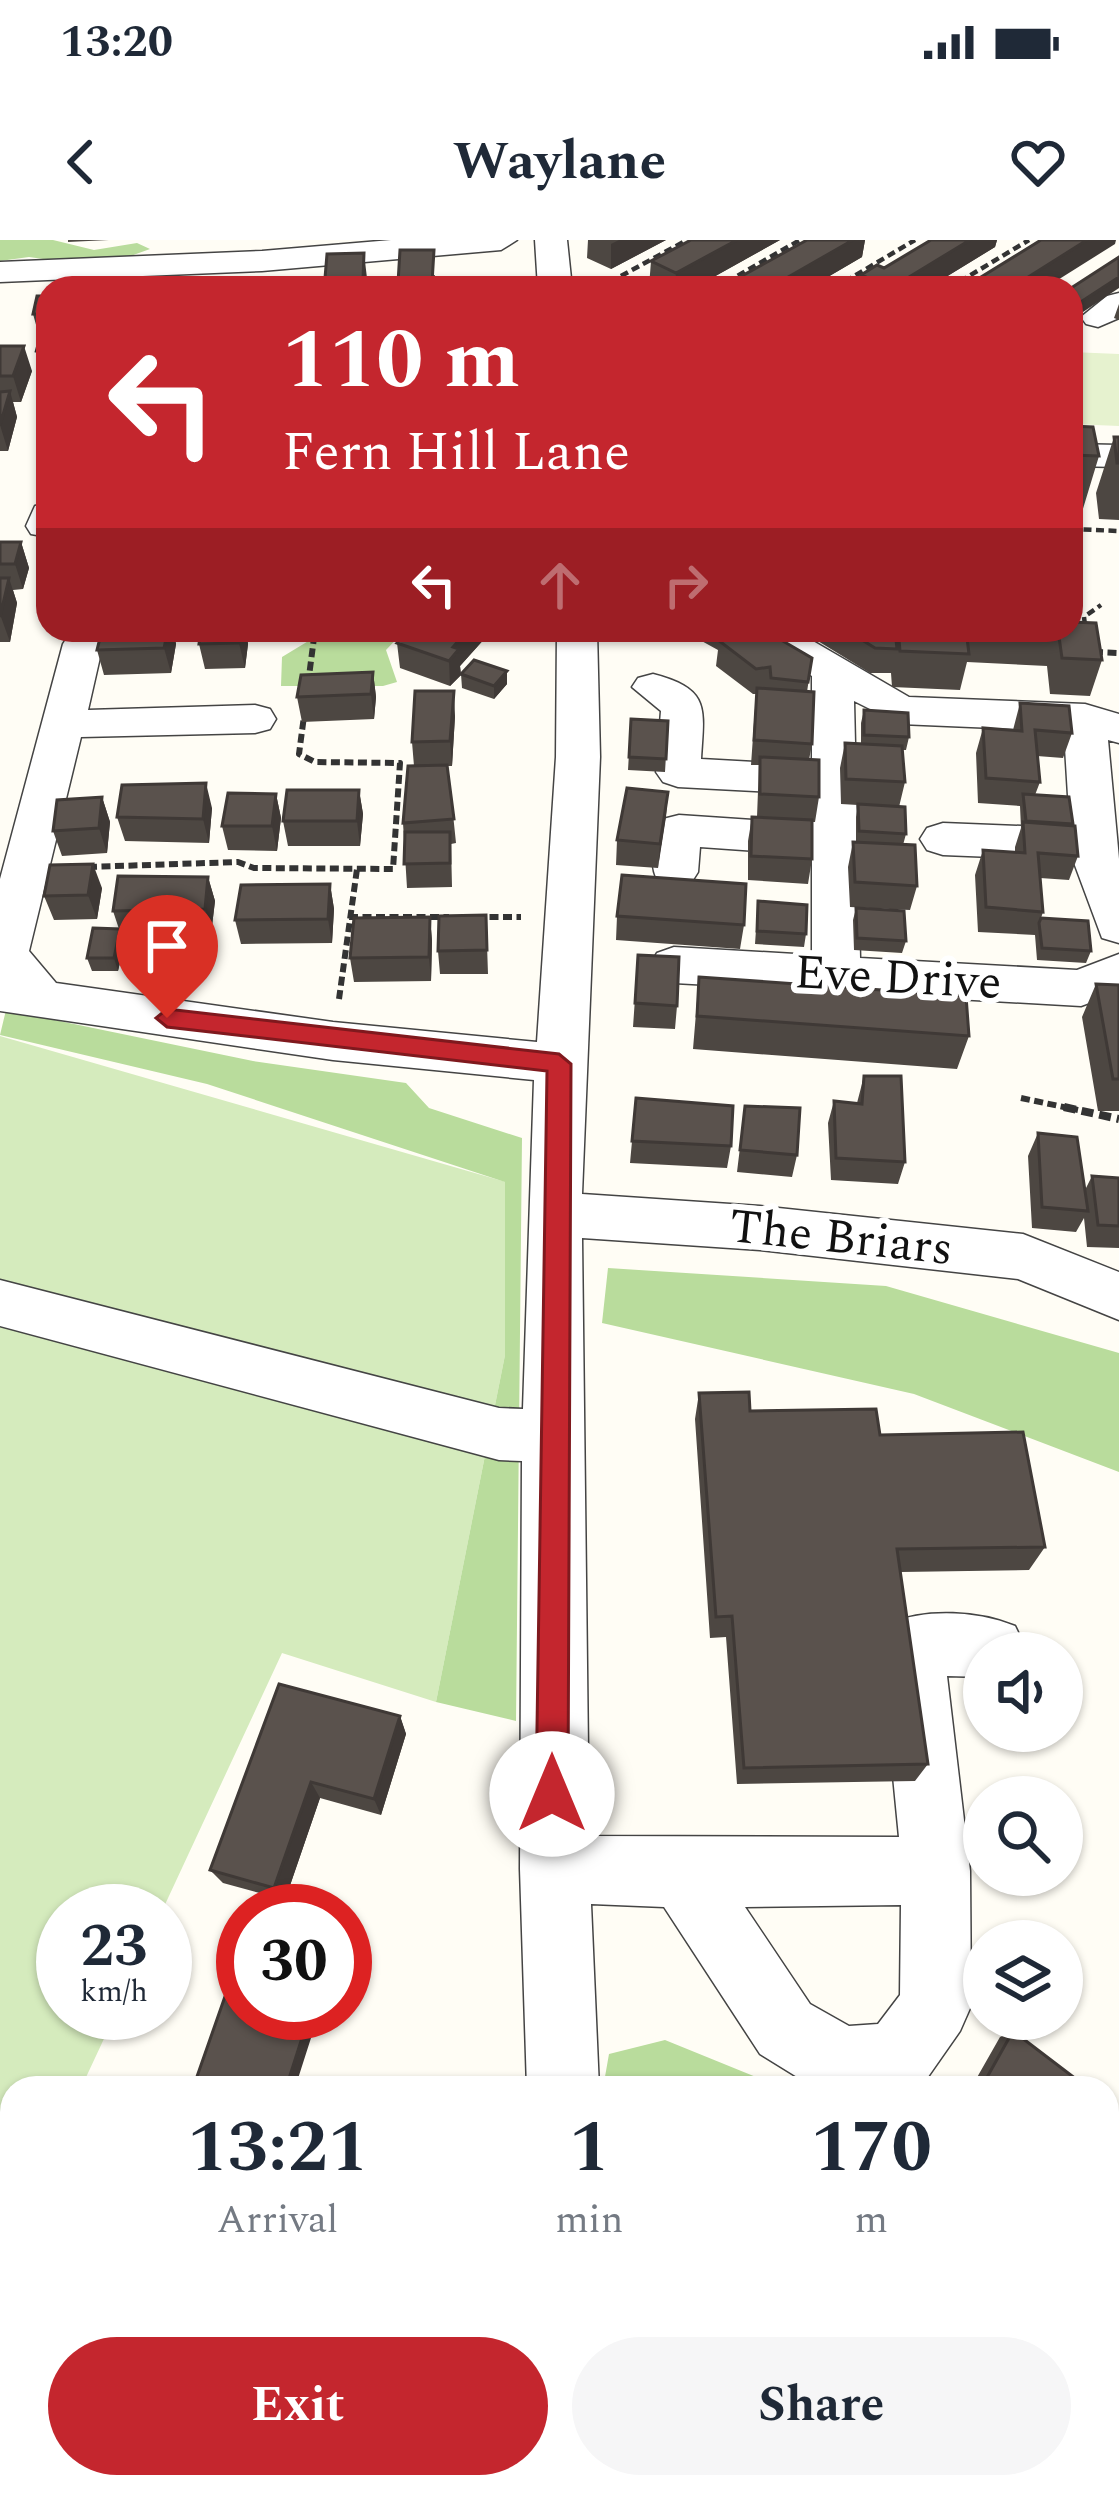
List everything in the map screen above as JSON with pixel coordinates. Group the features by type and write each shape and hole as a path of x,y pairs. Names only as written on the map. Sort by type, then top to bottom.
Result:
{"street":[{"path":"0,272 178,253 260,274 501,240"},
{"path":"551,240 554,276"},
{"path":"1083,455 1119,456"},
{"path":"83,642 4,954 21,997 333,1040 559,1064"},
{"path":"563,2076 554,1869 555,1214 570,917 577,642"},
{"path":"783,642 900,710 1102,723 1093,845 1119,926"},
{"path":"833,674 836,974"},
{"path":"652,687 683,706 678,772 834,781"},
{"path":"64,724 255,719"},
{"path":"675,872 679,830 835,840"},
{"path":"943,839 1093,845"},
{"name":"Eve Drive","path":"674,964 1081,988 1119,972"},
{"name":"The Briars","path":"555,1214 760,1228 1024,1257 1119,1297"},
{"path":"0,1304 499,1433 555,1437"},
{"path":"682,1874 785,2029 842,2063 897,2058 935,2006 936,1871 912,1644 963,1646"},
{"path":"554,1869 682,1874 936,1871"}],"path":[{"path":"620,276 687,240"},
{"path":"737,276 800,240"},
{"path":"854,276 915,240"},
{"path":"969,276 1029,240"},
{"path":"1083,530 1119,531"},
{"path":"1086,634 1084,617 1100,605"},
{"path":"26,870 238,862 254,868 393,869 400,763 316,762 298,754 313,642"},
{"path":"1088,652 1119,653"},
{"path":"333,1040 357,869"},
{"path":"349,917 570,917"},
{"path":"1021,1098 1119,1119"}],"green space":[{"path":"0,240 53,240 94,250 137,243 150,249 100,267 29,257 0,261"},
{"path":"1083,352 1119,354 1119,426 1083,424"},
{"path":"307,642 394,642 386,650 397,682 281,686 282,657"},
{"path":"6,1010 253,1061 406,1083 429,1108 522,1138 516,1721 436,1702 505,1355 505,1182 207,1084 0,1035"},
{"path":"0,1036 506,1182 505,1355 436,1702 282,1653 175,1884 36,1884 36,2040 103,2040 87,2076 0,2076"},
{"path":"608,1268 886,1286 1119,1353 1119,1472 914,1394 602,1323"},
{"path":"665,2040 754,2076 605,2076 609,2054"}],"building":[{"path":"691,240 737,240 676,273 651,261"},
{"path":"807,240 853,240 790,276 742,276"},
{"path":"931,240 970,240 911,276 861,275 877,265 884,268"},
{"path":"1041,240 1087,240 1030,276 983,276"},
{"path":"400,250 434,250 432,276 398,276"},
{"path":"364,253 363,276 325,276 327,254"},
{"path":"1119,257 1119,277 1083,300 1083,280"},
{"path":"0,346 24,346 13,376 0,376"},
{"path":"10,391 0,425 0,392"},
{"path":"1083,427 1093,427 1099,456 1083,455"},
{"path":"1114,437 1119,437 1119,463 1117,463"},
{"path":"0,542 21,542 15,564 0,564"},
{"path":"0,578 9,578 0,617"},
{"path":"1083,622 1096,623 1102,660 1062,658 1060,642 1083,642"},
{"path":"99,642 165,642 164,648 97,650"},
{"path":"457,642 453,647 459,649 449,661 397,643"},
{"path":"721,642 785,642 812,658 808,682 771,678 770,667 756,669"},
{"path":"865,642 896,642 897,649 875,648"},
{"path":"899,642 968,642 969,654 900,651"},
{"path":"474,660 507,671 494,686 461,674"},
{"path":"373,672 371,694 297,697 301,675"},
{"path":"757,688 814,692 812,744 754,740"},
{"path":"415,691 454,691 450,741 412,742"},
{"path":"1020,703 1069,706 1072,733 1035,730 1040,782 986,778 983,728 1022,731"},
{"path":"864,710 908,713 909,737 864,735"},
{"path":"631,719 668,721 666,759 629,757"},
{"path":"845,743 902,746 905,782 846,779"},
{"path":"760,757 819,760 819,797 760,794"},
{"path":"447,765 454,819 403,823 408,766"},
{"path":"206,783 203,819 117,817 122,785"},
{"path":"627,788 668,792 660,844 617,840"},
{"path":"287,790 359,790 357,821 283,821"},
{"path":"228,793 276,794 272,826 222,826"},
{"path":"1023,794 1069,797 1073,824 1026,821"},
{"path":"102,797 99,828 53,831 57,800"},
{"path":"858,804 905,807 906,834 859,831"},
{"path":"752,817 812,820 812,859 751,856"},
{"path":"1023,822 1075,826 1078,856 1038,853 1043,912 986,907 983,850 1025,853"},
{"path":"405,832 450,832 450,863 404,864"},
{"path":"853,842 915,845 917,886 855,882"},
{"path":"93,864 88,895 44,896 50,865"},
{"path":"622,875 746,884 744,925 617,916"},
{"path":"118,876 208,877 205,909 113,911"},
{"path":"330,884 328,919 235,920 241,885"},
{"path":"758,901 807,905 806,934 757,931"},
{"path":"856,908 904,911 906,941 857,938"},
{"path":"486,915 487,950 438,951 439,916"},
{"path":"430,917 429,957 350,958 354,918"},
{"path":"1041,918 1088,921 1091,951 1042,948"},
{"path":"93,928 120,929 114,958 87,958"},
{"path":"638,955 679,957 677,1006 635,1003"},
{"path":"699,977 966,996 969,1036 697,1016"},
{"path":"1096,984 1119,985 1119,1079 1113,1079"},
{"path":"864,1076 901,1076 905,1162 836,1158 834,1101 862,1104"},
{"path":"636,1098 733,1106 731,1146 632,1141"},
{"path":"745,1106 800,1108 797,1155 740,1150"},
{"path":"1038,1133 1077,1137 1088,1211 1042,1207"},
{"path":"1092,1176 1119,1178 1119,1226 1098,1225"},
{"path":"749,1392 750,1411 876,1409 880,1435 1023,1432 1045,1547 897,1549 928,1764 744,1768 732,1616 716,1617 699,1393"},
{"path":"279,1684 400,1716 374,1799 311,1782 275,1884 210,1870"},
{"path":"216,2022 216,2040 301,2040 290,2076 197,2076"},
{"path":"1008,2040 1025,2040 1072,2076 988,2076"}],"route":[{"path":"167,1018 559,1064 552,1794"}]}
